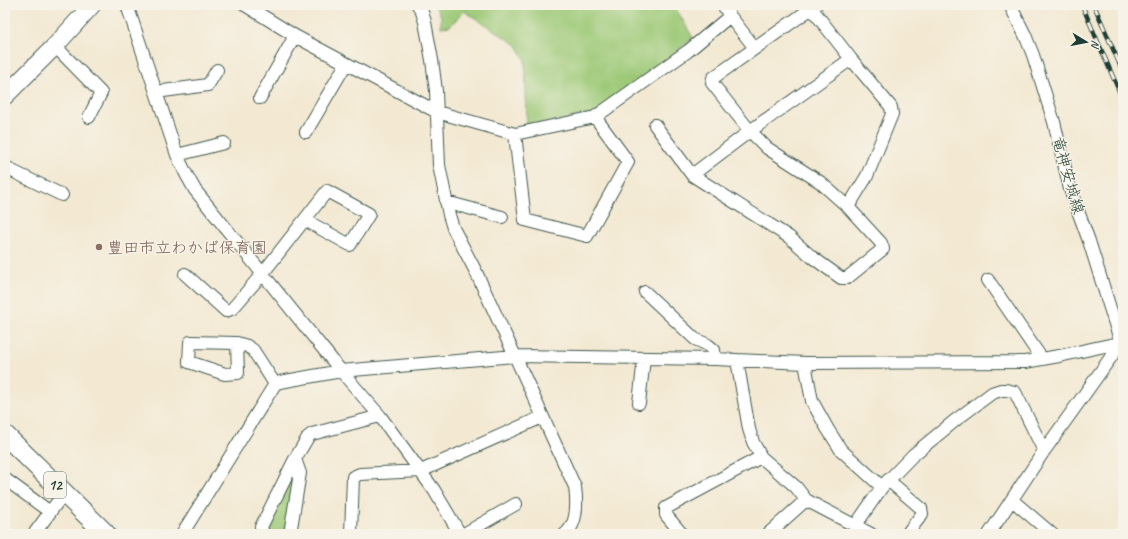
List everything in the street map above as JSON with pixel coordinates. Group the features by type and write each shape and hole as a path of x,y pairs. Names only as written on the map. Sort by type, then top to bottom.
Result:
{"main road":[{"name":"12","path":"5,435 106,534"}],"street":[{"path":"5,96 55,46 92,5"},
{"path":"126,5 177,155 195,190 341,371 380,416 434,490 460,534"},
{"path":"245,5 295,36 437,112 515,134 595,117 688,51 730,16"},
{"path":"418,5 425,22 432,60 437,112 439,165 449,214 453,228 475,270 575,487 576,507 573,524 569,531 565,534"},
{"path":"723,5 755,48"},
{"name":"竜神安城線","path":"1010,5 1033,55 1054,122 1070,188 1089,241 1122,344"},
{"path":"655,125 692,175 788,237 841,278 847,278 883,249 881,243 848,207 820,182 767,148 750,131 712,83 713,78 812,6 851,59 891,107 892,114 867,176 848,207"},
{"path":"260,98 295,36"},
{"path":"55,46 101,93 89,117"},
{"path":"692,175 750,131 851,59"},
{"path":"306,132 346,64"},
{"path":"156,92 208,85 217,70"},
{"path":"515,134 525,220 587,236 628,162 595,117"},
{"path":"177,155 224,142"},
{"path":"5,166 12,171 62,195"},
{"path":"185,274 226,310 234,308 327,191 369,214 350,245 305,220"},
{"path":"446,202 502,217"},
{"path":"988,280 1042,359"},
{"path":"645,292 695,339 708,345 714,350 715,359"},
{"path":"237,343 247,346 253,350 275,384"},
{"path":"182,534 275,384 280,382 341,371 515,356 715,359 805,363 1025,362 1122,344"},
{"path":"990,534 1044,451 1122,344"},
{"path":"639,403 644,358"},
{"path":"737,360 749,429 753,442 761,456 796,487 806,500 871,534"},
{"path":"805,363 812,401 841,450 921,508 922,514 907,534"},
{"path":"855,526 885,483 913,455 992,393 1001,390 1015,392 1044,451"},
{"path":"263,534 261,528 295,459 308,437 312,434 380,416"},
{"path":"351,534 353,477 360,474 421,471 542,417"},
{"path":"682,534 666,515 666,508 761,456"},
{"path":"290,534 300,473 295,459"},
{"path":"5,479 50,512"},
{"path":"34,534 64,493"},
{"path":"768,534 806,500"},
{"path":"1012,500 1052,534"},
{"path":"464,534 516,504"}],"green space":[{"path":"435,5 674,5 693,38 601,113 527,126 525,60 517,45 464,11 450,26 441,27 441,16"},
{"path":"291,478 294,479 285,534 270,534 267,525"}],"railway":[{"path":"1082,5 1123,100"},
{"path":"1094,5 1123,72"}],"place":[{"name":"豊田市立わかば保育園","path":"99,247"}]}
